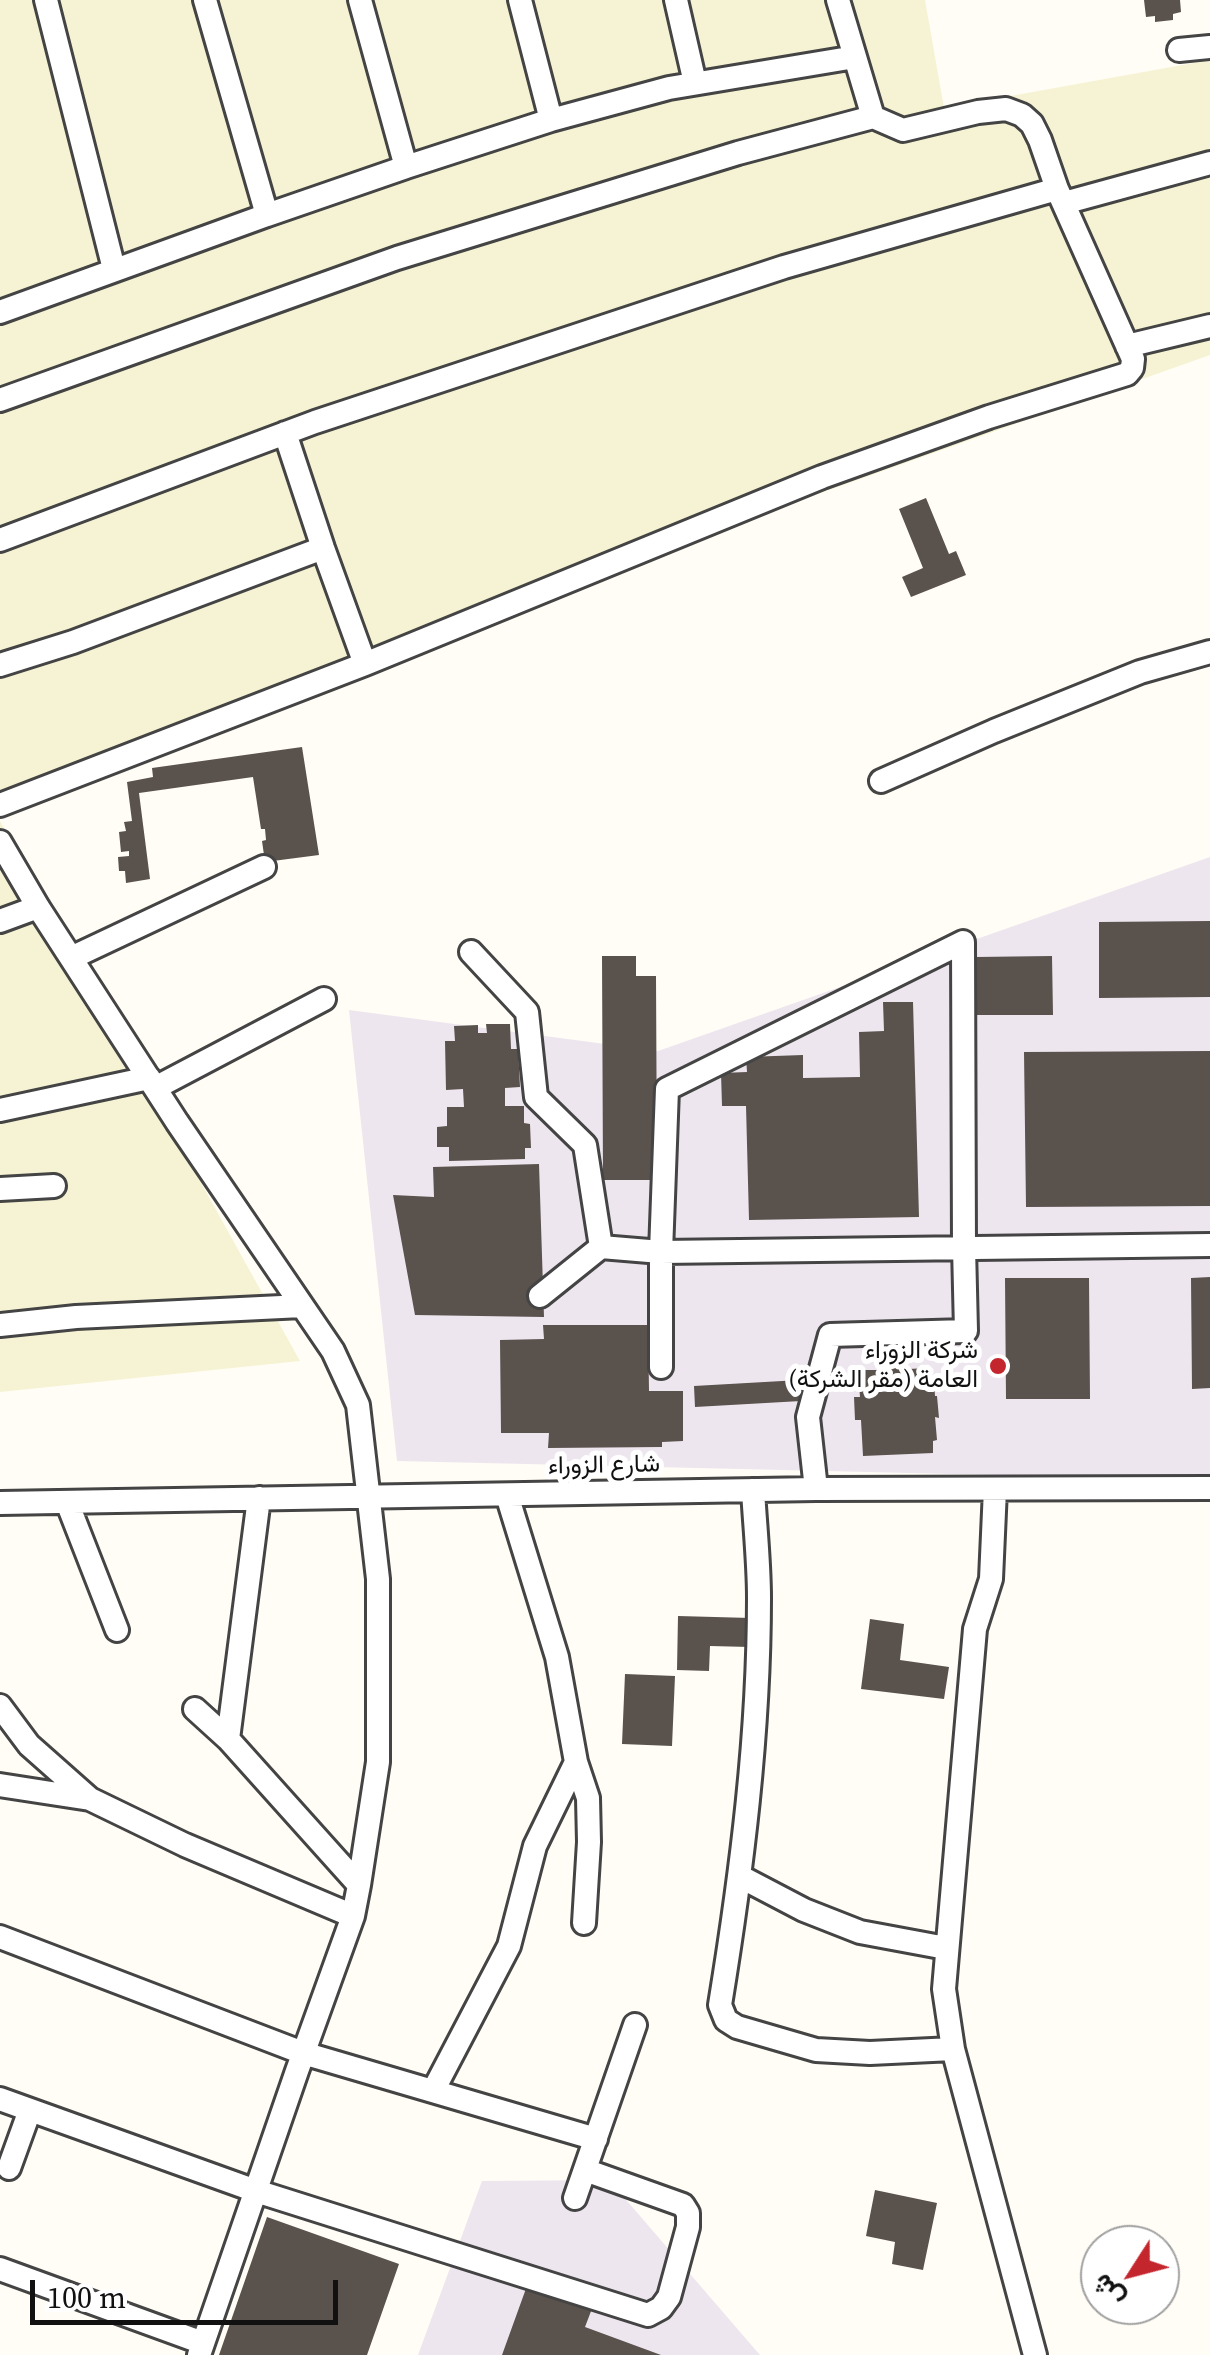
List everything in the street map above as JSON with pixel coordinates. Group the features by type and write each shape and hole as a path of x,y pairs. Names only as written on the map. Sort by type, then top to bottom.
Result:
{"street":[{"path":"46,0 114,269"},
{"path":"205,0 266,215"},
{"path":"360,0 406,166"},
{"path":"520,0 551,120"},
{"path":"676,0 695,84"},
{"path":"838,0 873,117"},
{"path":"1179,50 1210,47"},
{"path":"0,312 406,166 551,120 669,88 855,57"},
{"path":"0,400 396,258 738,153 873,117 904,130 1006,109 1032,124 1133,359 1127,374 989,417 822,477 365,664 0,805"},
{"path":"0,540 284,434 784,267 1060,196 1210,163"},
{"path":"1127,346 1210,326"},
{"path":"284,434 365,664"},
{"path":"0,665 73,642 323,548"},
{"path":"881,781 1140,672 1210,652"},
{"path":"0,842 152,1083 333,1352 358,1404 378,1579 378,1762 353,1916 201,2349 0,2269"},
{"path":"71,958 264,867"},
{"path":"0,921 38,907"},
{"path":"661,1367 667,1089 963,942 966,1331 830,1336 808,1418 816,1489"},
{"path":"471,952 526,1012 536,1097 585,1145 601,1247"},
{"path":"0,1110 152,1083 324,999"},
{"path":"0,1189 54,1186"},
{"path":"540,1296 601,1247 662,1252 1210,1245"},
{"path":"0,1325 302,1306"},
{"name":"شارع الزوراء","path":"0,1503 816,1489 1210,1488"},
{"path":"995,1489 991,1579 975,1628 944,1989 953,2049 1035,2355"},
{"path":"753,1490 759,1595 757,1674 740,1877 720,2004 726,2020 737,2028 816,2050 870,2053 953,2049"},
{"path":"507,1495 557,1657 576,1762 588,1798 584,1923"},
{"path":"228,1739 259,1498"},
{"path":"67,1502 118,1630"},
{"path":"0,1706 28,1745 90,1799 185,1845 353,1916"},
{"path":"195,1710 228,1739 360,1885"},
{"path":"433,2091 509,1946 534,1846 576,1762"},
{"path":"0,1785 90,1799"},
{"path":"740,1877 804,1910 860,1932 946,1948"},
{"path":"0,1937 304,2053 596,2140"},
{"path":"575,2198 636,2025"},
{"path":"0,2099 256,2191 648,2316 669,2297 688,2228 688,2213 683,2205 586,2170"},
{"path":"9,2168 30,2110"}],"shaded area":[{"path":"0,0 925,0 944,108 1210,60 1210,355 527,597 0,807"},
{"path":"0,821 300,1361 0,1392"},
{"path":"1210,857 1210,1480 397,1461 349,1010 658,1051"},
{"path":"609,2180 760,2355 418,2355 482,2181"}],"building":[{"path":"1144,0 1180,0 1181,12 1173,14 1173,20 1155,22 1155,16 1146,17"},
{"path":"926,498 949,554 956,551 966,575 911,597 902,577 923,568 899,509"},
{"path":"302,747 319,855 265,862 265,829 261,829 253,777 139,793 150,879 126,883 125,871 119,871 118,857 129,856 129,851 121,852 119,832 126,831 124,822 132,821 127,782 153,777 152,768"},
{"path":"1210,921 1210,997 1099,998 1099,922"},
{"path":"602,956 636,956 636,976 656,976 657,1180 603,1180"},
{"path":"1052,956 1053,1015 976,1015 976,957"},
{"path":"883,1002 913,1002 919,1217 749,1220 746,1106 722,1106 721,1073 747,1072 746,1057 803,1055 803,1078 860,1077 859,1032 884,1031"},
{"path":"486,1024 510,1024 511,1049 518,1049 520,1087 505,1088 505,1106 524,1106 531,1148 525,1148 525,1159 449,1161 449,1147 437,1147 437,1127 447,1126 447,1107 464,1107 463,1089 446,1090 445,1041 455,1041 454,1026 478,1025 478,1033 487,1033"},
{"path":"1210,1051 1210,1206 1026,1207 1024,1052"},
{"path":"539,1164 544,1317 415,1315 393,1195 434,1197 433,1167"},
{"path":"1210,1277 1210,1388 1192,1389 1191,1278"},
{"path":"1005,1278 1089,1278 1090,1399 1006,1399"},
{"path":"543,1325 648,1325 649,1391 683,1391 683,1441 662,1442 662,1447 548,1448 549,1433 501,1433 500,1340 544,1339"},
{"path":"882,1358 907,1358 908,1369 929,1368 939,1418 935,1417 937,1440 933,1441 933,1453 863,1456 861,1420 855,1420 854,1397 860,1397 864,1370 883,1370"},
{"path":"800,1380 801,1401 695,1407 694,1386"},
{"path":"678,1616 751,1618 750,1647 710,1646 709,1671 677,1670"},
{"path":"870,1619 904,1624 900,1660 949,1667 944,1699 861,1689"},
{"path":"625,1674 675,1676 672,1746 622,1744"},
{"path":"875,2190 937,2203 923,2270 892,2264 895,2242 866,2236"},
{"path":"267,2217 399,2264 367,2355 219,2355"},
{"path":"528,2283 593,2306 585,2327 661,2355 502,2355"}],"place":[{"name":"شركة الزوراء العامة (مقر الشركة)","path":"998,1366"}]}
